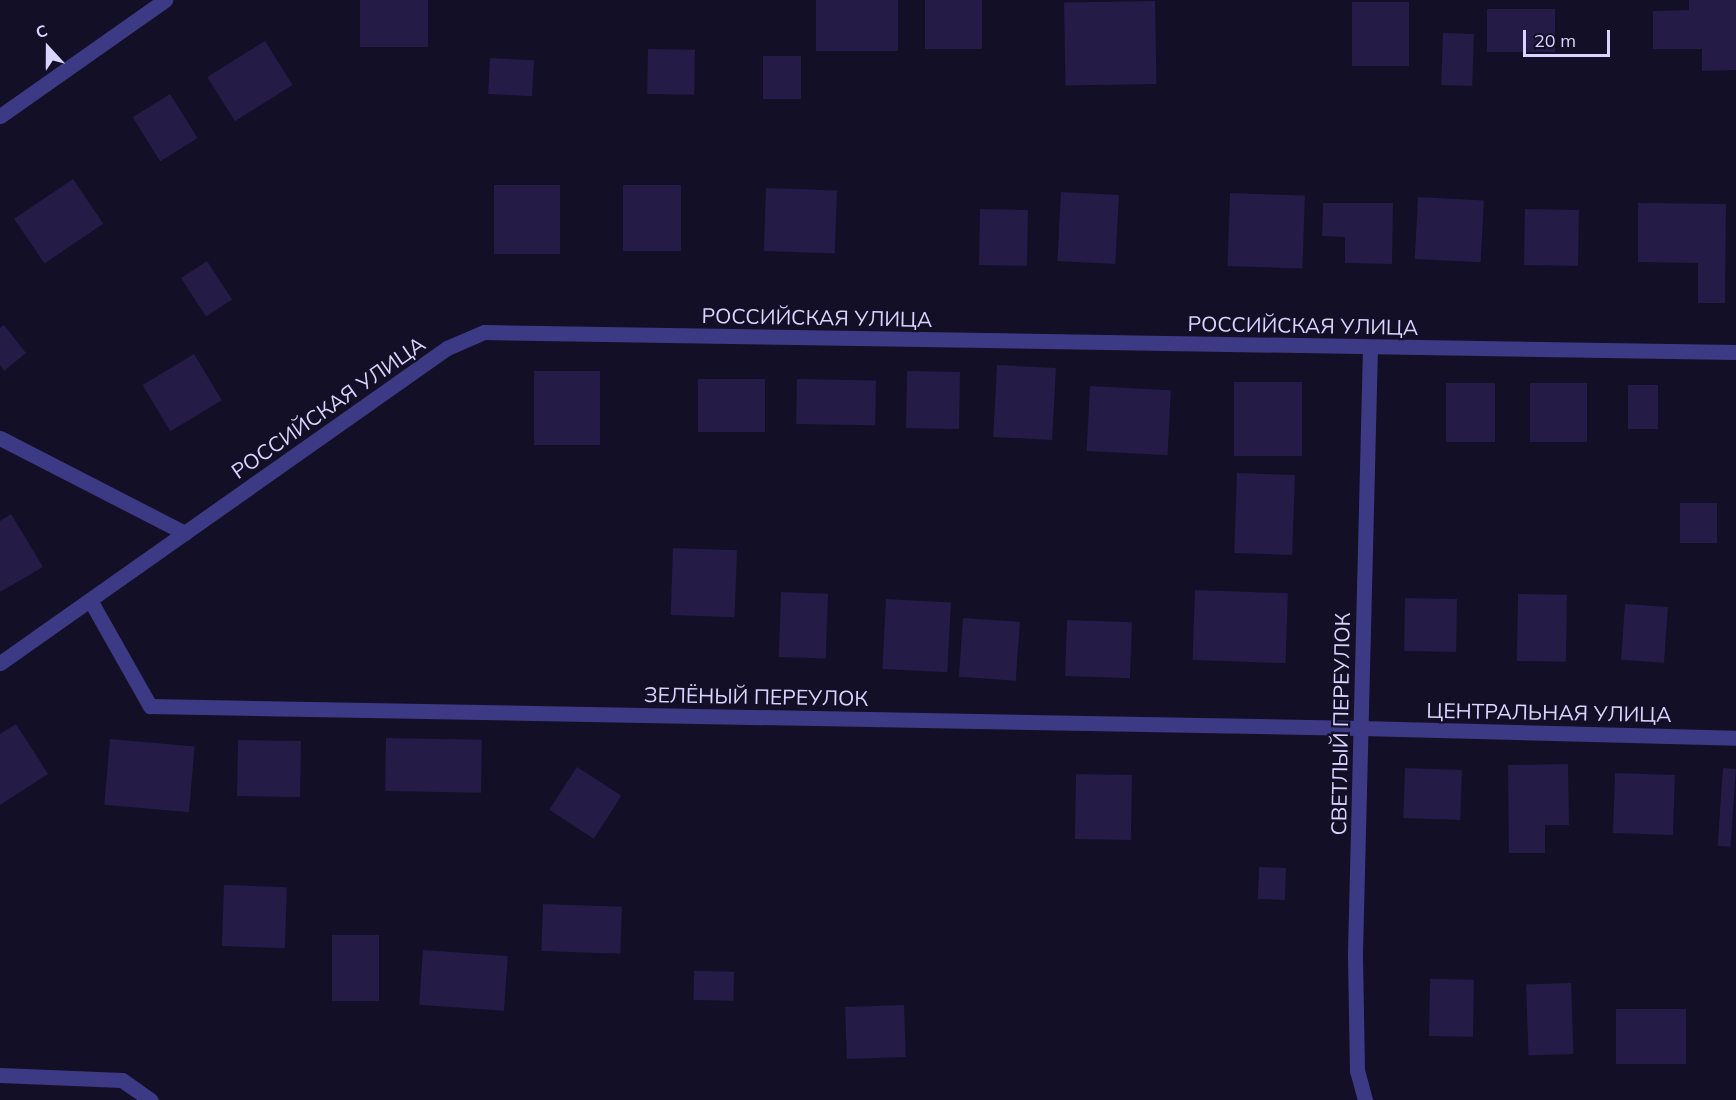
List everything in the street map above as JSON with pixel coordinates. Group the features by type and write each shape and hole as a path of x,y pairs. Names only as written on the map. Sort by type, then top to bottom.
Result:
{"street":[{"path":"0,116 165,0"},
{"name":"РОССИЙСКАЯ УЛИЦА","path":"0,663 447,348 484,332 1370,348 1736,352"},
{"name":"СВЕТЛЫЙ ПЕРЕУЛОК","path":"1365,1100 1357,1071 1355,952 1370,348"},
{"path":"0,438 185,533"},
{"name":"ЗЕЛЁНЫЙ ПЕРЕУЛОК","path":"90,600 150,706 1361,728"},
{"name":"ЦЕНТРАЛЬНАЯ УЛИЦА","path":"1361,728 1736,738"},
{"path":"0,1076 122,1080 151,1100"}],"building":[{"path":"360,0 428,0 428,47 360,47"},
{"path":"816,0 898,0 898,51 816,51"},
{"path":"925,0 982,0 982,49 925,49"},
{"path":"1689,0 1736,0 1736,70 1702,71 1702,49 1653,49 1653,11 1689,10"},
{"path":"1155,1 1156,84 1065,86 1064,3"},
{"path":"1352,2 1409,2 1409,66 1352,66"},
{"path":"1487,9 1555,9 1555,52 1487,52"},
{"path":"1443,33 1474,34 1472,86 1441,85"},
{"path":"265,41 293,85 235,121 207,77"},
{"path":"648,49 695,50 694,95 647,94"},
{"path":"763,56 801,56 801,99 763,99"},
{"path":"490,58 534,60 532,96 488,94"},
{"path":"170,94 198,138 160,161 133,117"},
{"path":"73,179 103,224 44,263 14,219"},
{"path":"494,185 560,185 560,254 494,254"},
{"path":"623,185 681,185 681,251 623,251"},
{"path":"766,188 837,190 835,253 764,251"},
{"path":"1061,192 1119,195 1115,264 1057,261"},
{"path":"1230,193 1305,196 1302,269 1227,266"},
{"path":"1418,197 1484,200 1481,262 1415,259"},
{"path":"1323,203 1393,203 1392,264 1345,263 1345,237 1322,236"},
{"path":"1638,203 1726,204 1725,303 1698,303 1698,263 1638,262"},
{"path":"980,209 1028,210 1027,266 979,265"},
{"path":"1525,209 1579,210 1578,266 1524,265"},
{"path":"207,261 232,300 206,316 181,278"},
{"path":"4,325 26,353 4,371 0,365 0,328"},
{"path":"194,354 222,400 170,431 143,385"},
{"path":"997,365 1056,368 1052,440 993,437"},
{"path":"534,371 600,371 600,445 534,445"},
{"path":"907,371 960,372 959,429 906,428"},
{"path":"698,379 765,379 765,432 698,432"},
{"path":"797,379 876,380 875,425 796,424"},
{"path":"1234,382 1302,382 1302,456 1234,456"},
{"path":"1446,383 1495,383 1495,442 1446,442"},
{"path":"1530,383 1587,383 1587,442 1530,442"},
{"path":"1628,385 1658,385 1658,429 1628,429"},
{"path":"1090,386 1171,390 1167,455 1087,451"},
{"path":"1237,473 1295,475 1292,555 1234,553"},
{"path":"1680,503 1717,503 1717,543 1680,543"},
{"path":"11,514 43,567 0,592 0,521"},
{"path":"673,548 737,550 735,617 671,615"},
{"path":"1195,590 1288,593 1286,663 1193,660"},
{"path":"781,592 828,594 826,659 779,657"},
{"path":"1518,594 1567,595 1566,662 1517,661"},
{"path":"1405,598 1457,599 1456,652 1404,651"},
{"path":"886,599 951,602 947,672 882,669"},
{"path":"1625,604 1668,607 1664,663 1621,660"},
{"path":"963,618 1020,622 1016,681 959,677"},
{"path":"1067,620 1132,622 1130,678 1065,676"},
{"path":"16,724 48,774 0,805 0,734"},
{"path":"386,738 482,740 481,793 385,791"},
{"path":"110,739 195,746 189,812 104,805"},
{"path":"238,740 301,741 300,797 237,796"},
{"path":"1568,764 1569,825 1545,825 1545,853 1509,853 1508,765"},
{"path":"577,767 621,796 594,839 549,810"},
{"path":"1405,768 1462,770 1460,820 1403,818"},
{"path":"1723,768 1736,769 1731,847 1718,846"},
{"path":"1615,773 1675,775 1673,835 1613,833"},
{"path":"1076,774 1132,775 1131,840 1075,839"},
{"path":"1259,867 1286,868 1285,900 1258,899"},
{"path":"224,885 287,887 285,948 222,946"},
{"path":"543,904 622,907 620,954 541,951"},
{"path":"332,935 379,935 379,1001 332,1001"},
{"path":"423,950 508,956 504,1011 419,1005"},
{"path":"694,971 734,972 733,1001 693,1000"},
{"path":"1430,979 1474,980 1473,1037 1429,1036"},
{"path":"1571,983 1573,1054 1529,1056 1526,985"},
{"path":"904,1005 906,1057 847,1059 845,1007"},
{"path":"1616,1009 1686,1009 1686,1064 1616,1064"}]}
